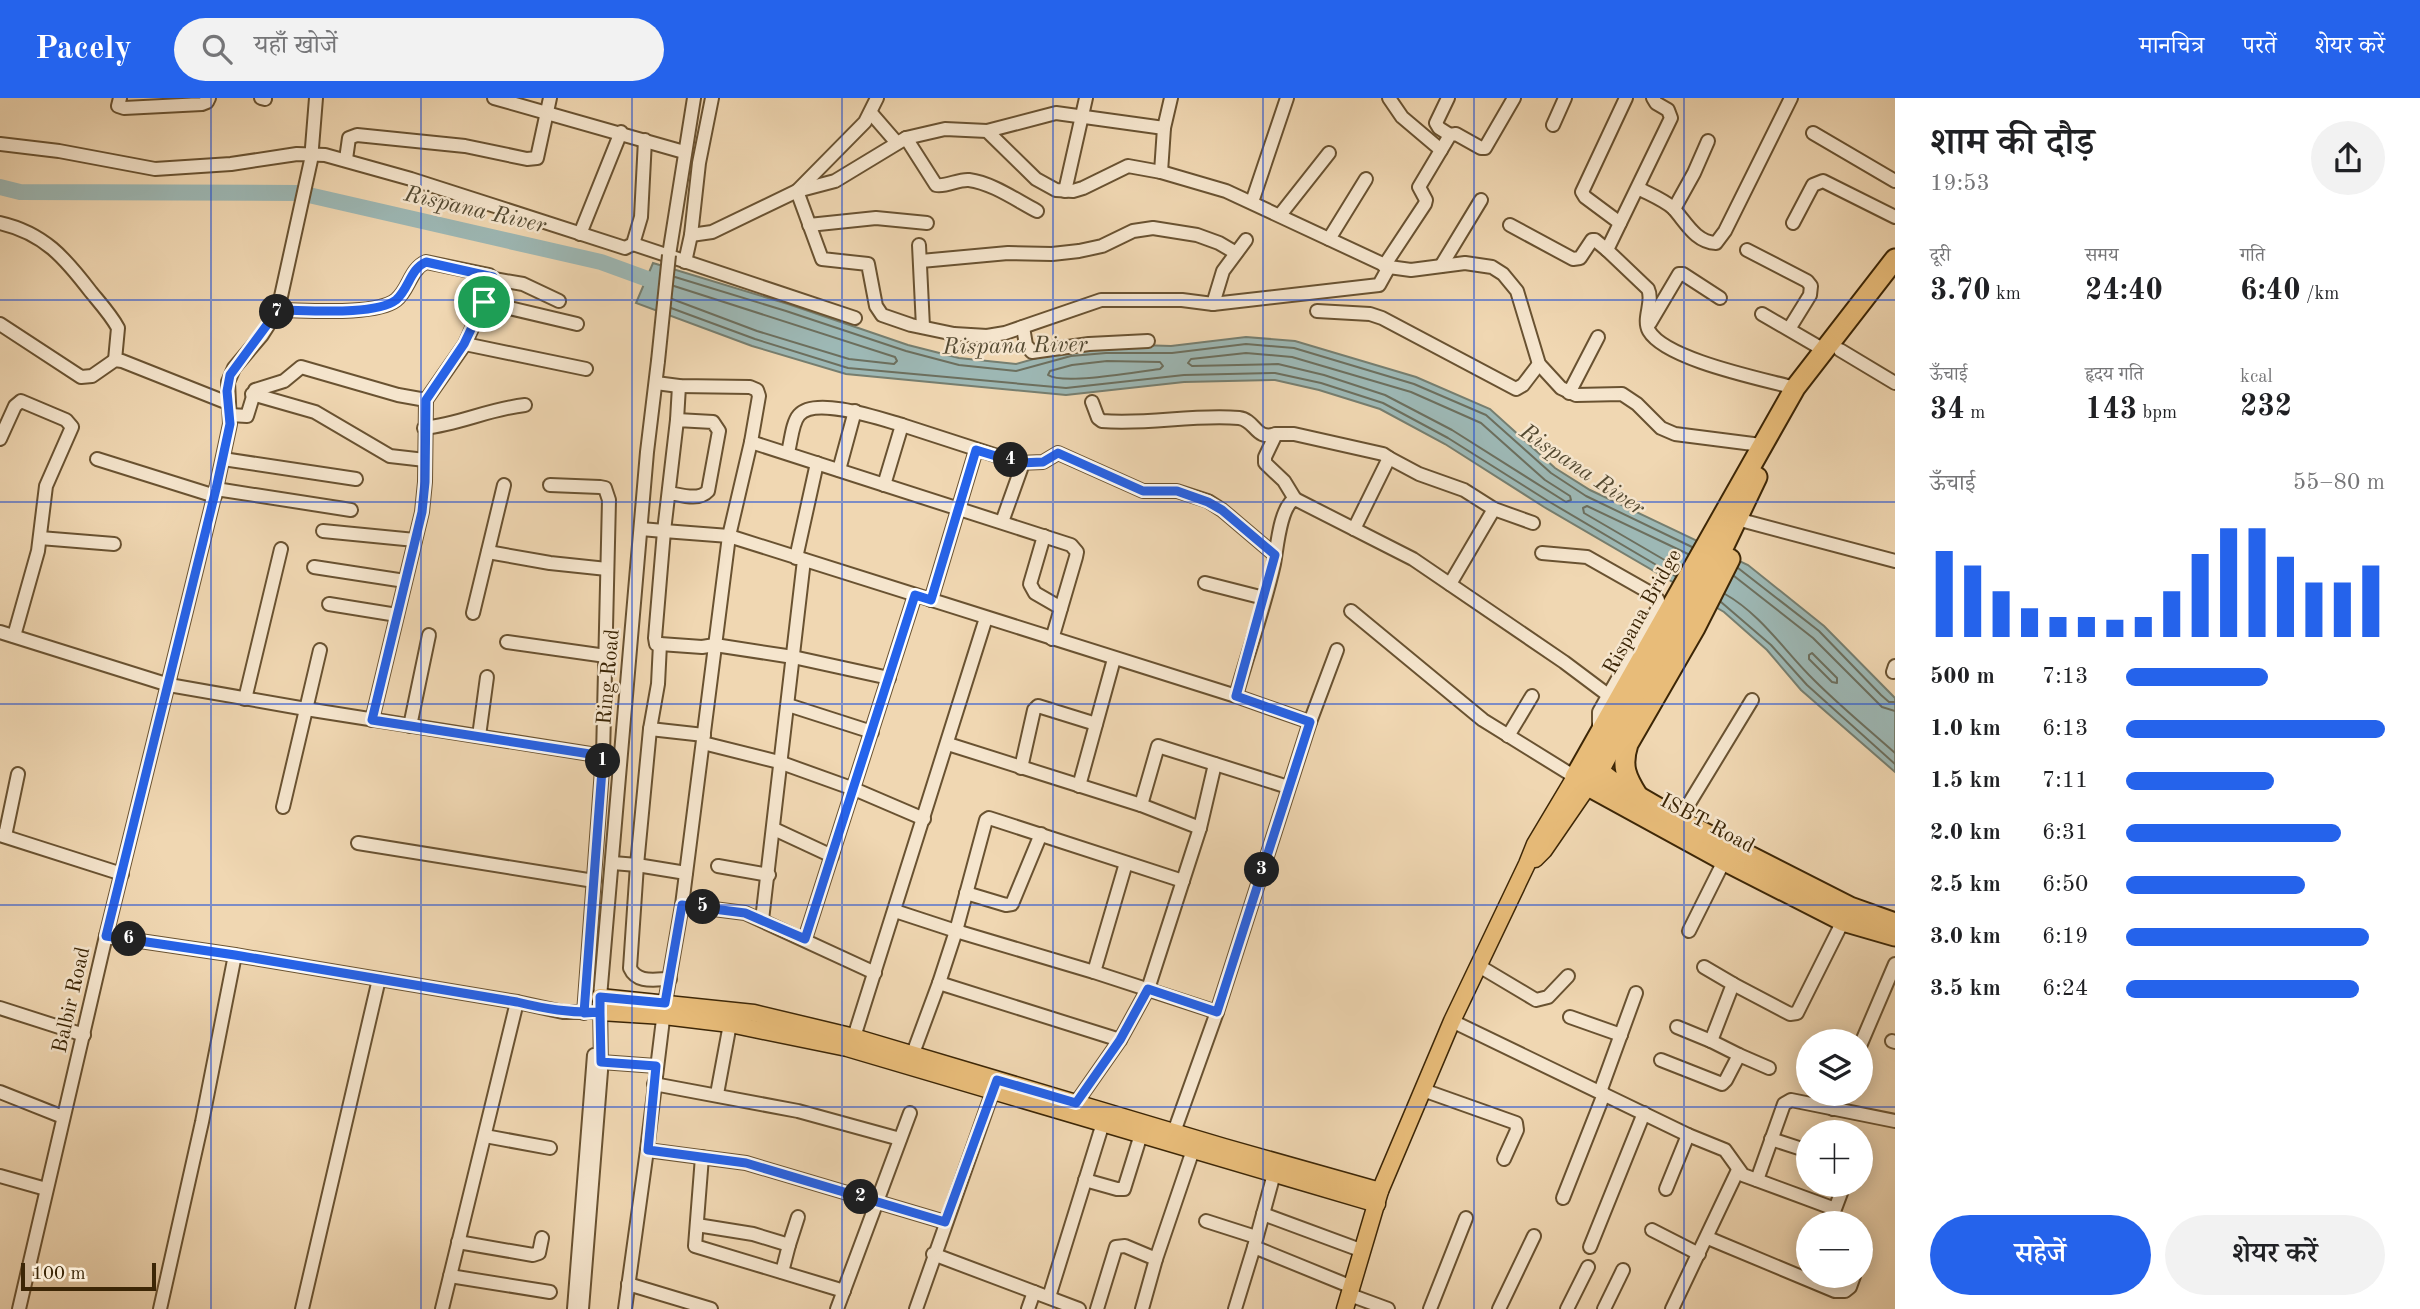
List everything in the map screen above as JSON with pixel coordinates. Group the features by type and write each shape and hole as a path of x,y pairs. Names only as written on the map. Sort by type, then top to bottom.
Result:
{"highway":[{"path":"1726,534 1768,454 1832,350 1895,259"},
{"path":"1639,797 1626,778 1623,765 1628,744 1695,628 1726,534 1761,445 1795,388 1895,278"},
{"name":"Rispana Bridge","path":"1618,704 1726,534"},
{"path":"1586,773 1599,735 1618,704"},
{"path":"1586,773 1618,704"},
{"path":"1586,773 1639,797 1679,820 1728,854 1850,907 1895,923"},
{"name":"ISBT Road","path":"1586,773 1843,921 1895,936"}],"main road":[{"path":"1349,1297 1379,1198 1452,1021 1527,864 1544,850 1586,773"},
{"path":"595,1007 754,1013 854,1037 1103,1123 1174,1132 1379,1198"},
{"path":"664,1009 847,1048 1076,1103 1193,1150 1274,1174 1379,1198"}],"street":[{"path":"120,98 118,106 124,108 202,104 209,98"},
{"name":"Balbir Road","path":"19,1309 106,936 216,493 229,409 227,391 230,375 278,310 312,157 316,98"},
{"path":"494,98 684,152"},
{"path":"346,159 349,138 357,135 465,146 532,159 539,154 550,98"},
{"name":"Ring Road","path":"582,1309 601,1062 595,1007 612,863 647,452 669,255 694,98"},
{"path":"685,262 691,235 699,163 712,98"},
{"path":"797,191 859,128 871,113 877,98"},
{"path":"1065,191 1086,98"},
{"path":"1161,172 1164,128 1171,98"},
{"path":"1252,202 1287,98"},
{"path":"1389,98 1402,117 1441,150"},
{"path":"1448,98 1436,123 1439,128 1480,148 1485,148 1514,98"},
{"path":"1553,125 1565,98"},
{"path":"1620,222 1584,197 1582,192 1626,98"},
{"path":"1608,250 1671,118 1668,110 1653,98"},
{"path":"1638,188 1674,209 1693,232 1712,243 1719,242 1791,98"},
{"path":"871,113 902,140 936,185 973,181 993,188 1037,211"},
{"path":"691,235 712,232 797,191 835,181 902,140 945,130 988,131 1056,113 1164,128"},
{"path":"988,131 1036,179 1056,190 1083,188 1128,166 1214,187 1252,202 1386,266 1411,270 1465,263 1492,267 1511,282 1517,291 1539,364 1552,380 1569,393 1622,394 1667,432 1761,445"},
{"path":"580,234 621,132"},
{"path":"1813,133 1895,181"},
{"path":"797,191 822,259 868,264 876,306 882,315 954,334 987,336 998,335 1101,300 1182,300 1213,304 1381,284 1386,266 1426,202 1419,187 1450,135"},
{"path":"633,244 641,217 645,140"},
{"path":"1674,209 1708,141"},
{"path":"0,144 59,151 155,169 312,157 346,159 625,248 633,244 855,318"},
{"path":"1280,215 1329,153"},
{"path":"1329,239 1366,179"},
{"path":"1793,223 1813,186 1823,181 1895,217"},
{"path":"1441,266 1481,200"},
{"path":"809,225 876,218 927,223"},
{"path":"0,223 35,235 59,254 76,273 118,328 115,360 92,376 81,377 0,324"},
{"path":"1510,225 1573,259 1580,258 1592,240 1595,240 1648,289 1651,297 1647,328 1652,335 1686,356 1795,388"},
{"path":"920,261 1008,253 1079,251 1102,246 1133,231 1153,228 1198,235 1236,253"},
{"path":"1213,304 1223,271 1246,240"},
{"path":"919,245 923,327"},
{"path":"1747,250 1807,281 1811,286 1810,295 1789,329"},
{"path":"278,310 355,310 380,307 397,299 417,267 426,262 489,275 494,280 523,284 559,301"},
{"path":"1647,328 1679,274 1720,298"},
{"path":"372,720 424,498 426,400 464,344 494,280"},
{"path":"484,302 577,324"},
{"path":"1317,311 1375,315 1516,389 1539,364"},
{"path":"1762,314 1895,383"},
{"path":"1023,327 1026,345 1032,352 1088,344 1147,341"},
{"path":"1569,393 1598,337"},
{"path":"464,344 586,369"},
{"path":"115,360 247,416 253,394 259,388 280,383 297,369 305,367 398,395 426,400"},
{"path":"625,1309 648,1150 664,1009 682,905 729,536 758,402 757,390 750,387 656,383"},
{"path":"679,386 656,643 715,645 793,657 889,678"},
{"path":"253,394 314,412 390,456 425,460"},
{"path":"0,439 15,406 21,401 70,423 72,432 46,486 40,538 14,636"},
{"path":"1091,402 1102,421 1241,418 1262,435 1294,434 1374,452 1429,478 1464,490 1494,509 1533,523"},
{"path":"424,428 453,424 491,410 525,405"},
{"path":"788,452 796,419 805,410 816,407 855,411 1019,463 1043,462 1058,453 1143,491 1177,491 1208,502 1222,510 1275,555"},
{"path":"839,470 855,411"},
{"path":"669,493 697,497 708,491 719,431 713,422 677,420"},
{"path":"884,485 902,425"},
{"path":"1276,434 1265,457 1265,463 1284,481 1295,499 1413,559 1564,662 1618,704 1658,608 1658,600 1654,595 1587,557 1542,553"},
{"path":"751,442 1071,545 1077,552 1052,639"},
{"path":"931,600 976,450"},
{"path":"1354,529 1389,457"},
{"path":"97,459 216,493 351,510"},
{"path":"223,459 356,479"},
{"path":"762,920 788,705 800,559 817,463"},
{"path":"1002,522 1021,470 1019,463"},
{"path":"473,612 504,485"},
{"path":"106,936 235,955 563,1012 595,1007 594,881 603,756 609,499 606,488 550,485"},
{"path":"1236,696 1264,598 1280,528 1289,503 1295,499"},
{"path":"1450,584 1494,509"},
{"path":"641,529 729,536 1236,696 1310,722"},
{"path":"323,531 415,540"},
{"path":"1726,534 1895,561"},
{"path":"1044,536 1030,584 1035,593 1061,608"},
{"path":"40,538 114,544"},
{"path":"245,698 281,549"},
{"path":"488,552 550,563 607,569"},
{"path":"314,567 405,581"},
{"path":"1205,583 1264,598"},
{"path":"805,939 915,595"},
{"path":"328,604 397,615"},
{"path":"1351,611 1464,706 1507,736 1586,773"},
{"path":"854,1037 986,618"},
{"path":"0,632 169,685 603,756"},
{"path":"411,726 429,635"},
{"path":"506,642 606,656"},
{"path":"660,644 658,684 650,729 637,865 630,968 633,974 641,979 670,979"},
{"path":"284,807 320,650"},
{"path":"1174,1132 1217,1012 1288,787 1337,650"},
{"path":"1079,786 1114,659"},
{"path":"479,736 487,677"},
{"path":"1507,736 1532,696"},
{"path":"1679,820 1752,700"},
{"path":"788,705 872,732"},
{"path":"1021,768 1034,710 1038,706 1096,724"},
{"path":"650,729 703,739 779,762 855,789 924,819"},
{"path":"948,744 1141,805 1200,828"},
{"path":"1141,805 1158,746 1288,787"},
{"path":"1076,1103 1120,1040 1148,989 1200,828 1215,764"},
{"path":"18,774 3,836 122,874"},
{"path":"912,1056 956,931 986,820 993,818 1183,881"},
{"path":"774,829 832,856"},
{"path":"966,892 1006,905 1012,904 1041,834"},
{"path":"358,843 594,881"},
{"path":"1689,932 1728,854"},
{"path":"612,863 686,873"},
{"path":"1094,972 1126,863"},
{"path":"718,866 769,875"},
{"path":"682,905 734,911 762,920 875,972"},
{"path":"895,911 1217,1012"},
{"path":"1704,967 1790,1014 1797,1013 1843,921"},
{"path":"160,1309 202,1122 235,955"},
{"path":"1867,1029 1895,964"},
{"path":"1479,966 1536,1000 1548,997 1568,976"},
{"path":"302,1309 379,979"},
{"path":"939,983 1120,1040"},
{"path":"1710,1041 1733,984"},
{"path":"1563,1198 1636,993"},
{"path":"442,1309 517,1002"},
{"path":"0,1008 84,1035"},
{"path":"1570,1017 1621,1035"},
{"path":"1452,1021 1688,1135 1725,1150 1743,1175 1796,1194"},
{"path":"717,1094 730,1024"},
{"path":"1677,1027 1769,1068"},
{"name":"Ring Road","path":"574,1309 593,1062 600,1039"},
{"path":"1661,1060 1722,1084 1739,1055"},
{"path":"601,1062 656,1066"},
{"path":"654,1084 798,1111 900,1139"},
{"path":"916,1309 994,1085"},
{"path":"1423,1090 1516,1124 1517,1130 1504,1159"},
{"path":"0,1092 63,1116"},
{"path":"1757,1180 1787,1101 1798,1100 1895,1121"},
{"path":"837,1309 910,1113"},
{"path":"1590,1247 1644,1113"},
{"path":"1049,1297 1103,1123"},
{"path":"1085,1180 1124,1189 1143,1129"},
{"path":"1666,1189 1688,1135"},
{"path":"485,1136 550,1147"},
{"path":"1771,1139 1796,1147"},
{"path":"648,1150 746,1163 945,1222"},
{"path":"1142,1309 1193,1150"},
{"path":"702,1157 695,1246 844,1291"},
{"path":"1672,1309 1738,1170"},
{"path":"1235,1309 1274,1174"},
{"path":"0,1176 46,1189"},
{"path":"1803,1197 1835,1209 1840,1197"},
{"path":"1263,1214 1363,1251"},
{"path":"782,1272 798,1217"},
{"path":"1430,1309 1466,1218"},
{"path":"1206,1221 1255,1242 1349,1297 1388,1309"},
{"path":"696,1225 753,1234 789,1245"},
{"path":"1651,1230 1699,1254"},
{"path":"1499,1309 1534,1236"},
{"path":"458,1242 533,1255 539,1253 542,1238"},
{"path":"1708,1238 1796,1275"},
{"path":"1097,1309 1116,1247 1125,1246 1156,1259"},
{"path":"933,1254 1079,1309"},
{"path":"1567,1309 1588,1267"},
{"path":"1604,1309 1623,1270"},
{"path":"450,1276 550,1292"},
{"path":"628,1283 672,1303 712,1309"},
{"path":"1828,1288 1835,1291 1846,1291 1849,1288"},
{"path":"1028,1309 1034,1292"}],"water":[{"path":"653,263 788,304 908,345 959,358 1016,364 1069,349 1171,346 1246,337 1295,341 1416,377 1490,409 1555,468 1590,490 1748,565 1824,626 1895,698 1895,772 1801,690 1767,650 1724,612 1544,507 1445,444 1380,409 1275,380 1184,382 1066,395 846,374 752,346 636,303"}],"waterway":[{"name":"Rispana River","path":"0,187 20,192 300,193 601,262 664,285"}],"route":[{"path":"484,302 464,344 426,400 422,512 372,720 603,756 594,881 584,1013 600,1012 601,1062 656,1066 648,1150 746,1163 945,1222 997,1080 1076,1103 1120,1040 1148,989 1217,1012 1310,722 1236,696 1275,555 1222,510 1177,491 1143,491 1058,453 1043,462 1019,463 976,450 931,600 915,595 805,939 745,913 682,905 665,1003 600,997 600,1012 575,1013 563,1012 235,955 106,936 216,489 230,424 227,391 234,368 262,335 278,310 367,310 390,304 403,292 417,267 426,262 493,277 484,302"}]}
